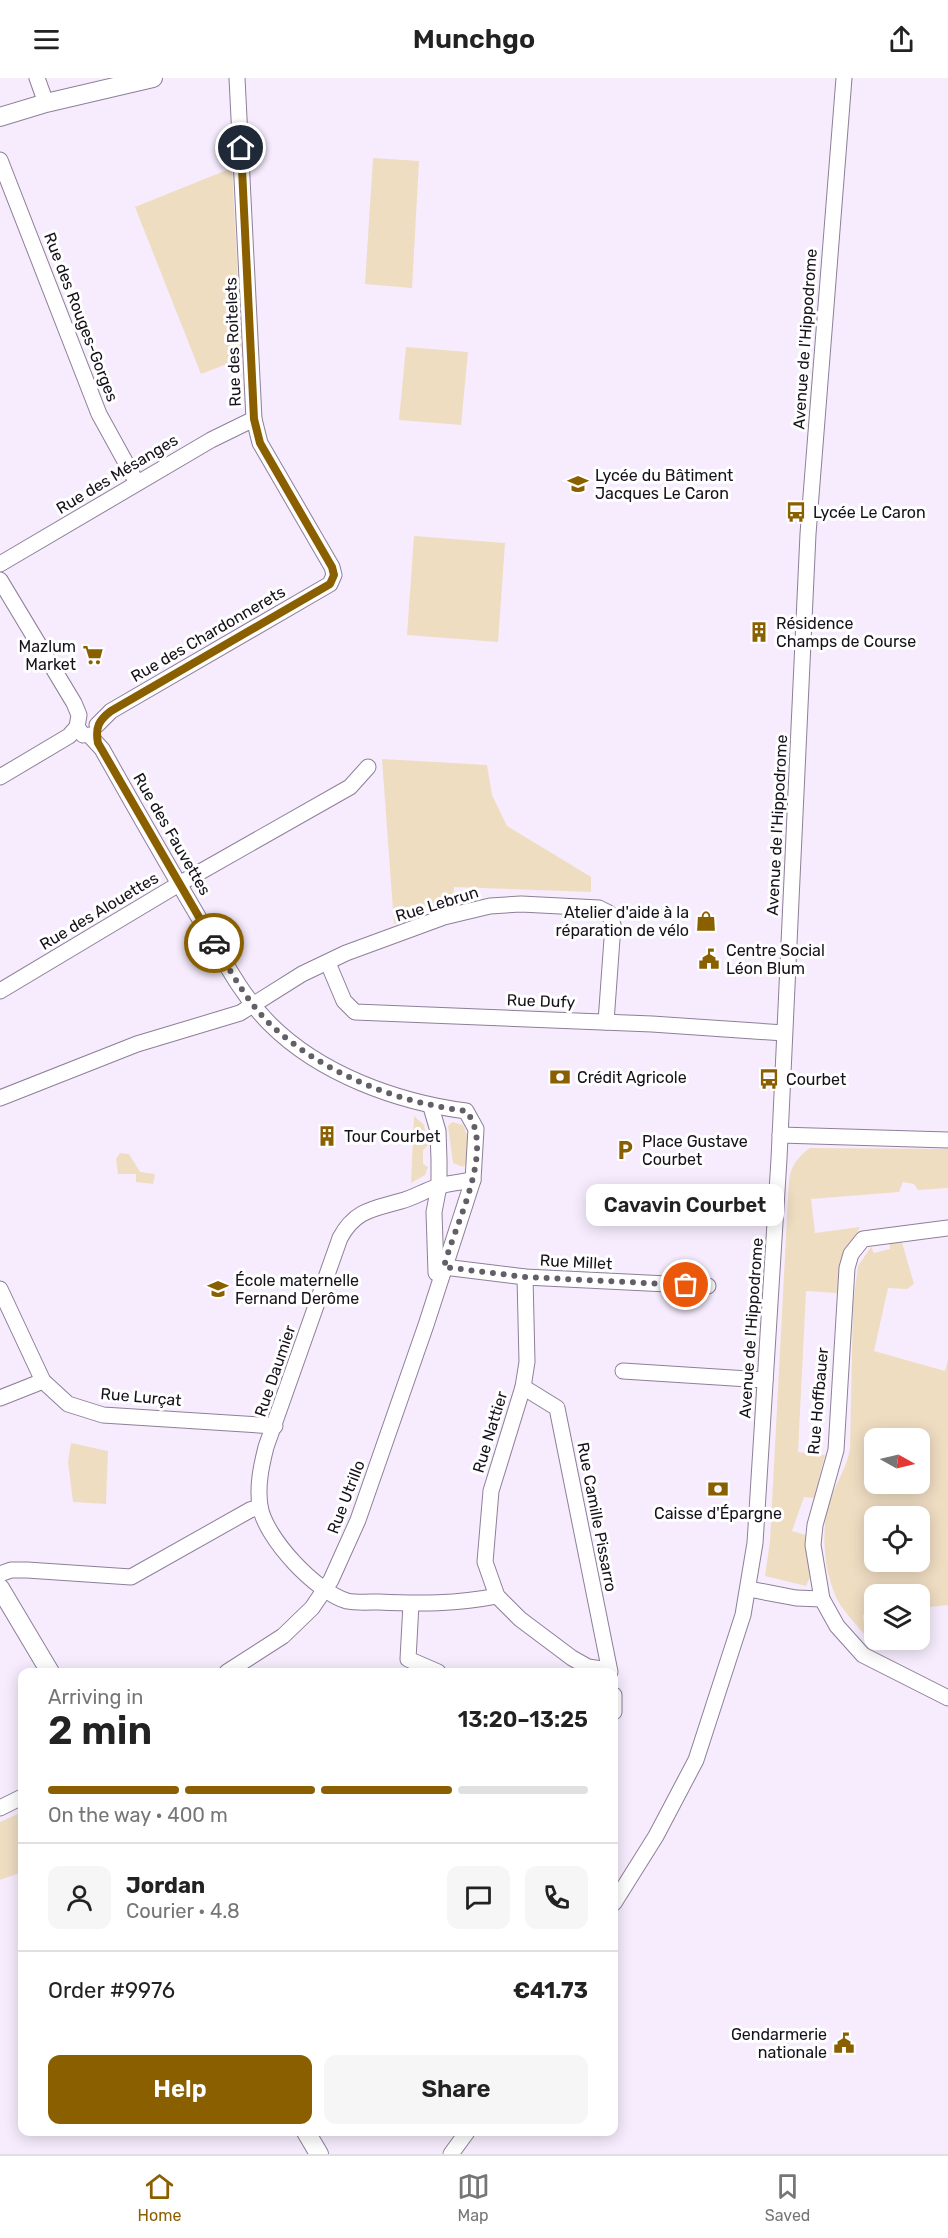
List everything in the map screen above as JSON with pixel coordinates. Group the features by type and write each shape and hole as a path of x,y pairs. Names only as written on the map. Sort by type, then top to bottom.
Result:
{"street":[{"path":"37,78 46,103"},
{"path":"0,117 46,103 153,78"},
{"name":"Rue des Roitelets","path":"237,78 254,419 260,443 332,567 334,575 330,584"},
{"name":"Avenue de l'Hippodrome","path":"618,1897 662,1827 696,1760 726,1672 748,1589 758,1507 780,1135 808,534 844,78"},
{"name":"Rue des Rouges-Gorges","path":"0,160 99,414 137,483"},
{"name":"Rue des Mésanges","path":"0,564 231,429 254,419"},
{"name":"Rue des Fauvettes","path":"0,580 179,884 253,1004 271,1025 309,1055 337,1071 394,1095 431,1107 466,1111"},
{"name":"Rue des Chardonnerets","path":"0,777 330,584"},
{"name":"Rue des Alouettes","path":"0,991 179,884 350,786 368,767"},
{"name":"Rue Lebrun","path":"253,1004 302,974 346,953 464,911 521,904 599,908 609,912 612,925 606,1022"},
{"name":"Rue Dufy","path":"328,963 344,1001 355,1012 606,1022 784,1033"},
{"path":"0,1098 118,1051 240,1012 253,1004"},
{"name":"Rue Utrillo","path":"431,1107 438,1131 439,1186 434,1212 435,1292"},
{"name":"Rue Utrillo","path":"233,1668 283,1636 312,1608 324,1590 358,1520 426,1325 473,1180 476,1129 466,1111"},
{"path":"780,1135 948,1140"},
{"name":"Rue Daumier","path":"324,1590 277,1540 260,1507 260,1473 340,1238 348,1223 368,1211 402,1201 439,1186 473,1180"},
{"name":"Rue Hoffbauer","path":"948,1228 872,1236 858,1242 847,1268 836,1450 821,1497 813,1545 822,1599 837,1626 863,1655 948,1698"},
{"name":"Rue Millet","path":"444,1267 525,1277 708,1286"},
{"name":"Rue Nattier","path":"525,1277 528,1362 523,1387 491,1491 485,1562 496,1596 520,1619 572,1658 596,1668"},
{"name":"Rue Lurçat","path":"0,1289 43,1381 68,1404 103,1415 275,1426"},
{"path":"622,1371 765,1380"},
{"path":"0,1398 43,1381"},
{"name":"Rue Camille Pissarro","path":"523,1387 557,1408 608,1668"},
{"path":"0,1574 11,1570 27,1570 131,1577 250,1510 260,1507"},
{"path":"0,1588 48,1668"},
{"path":"748,1589 796,1598 822,1599"},
{"path":"324,1590 348,1601 411,1604 461,1603 496,1596"},
{"path":"411,1604 408,1659 429,1668"},
{"path":"0,1808 18,1799"},
{"path":"308,2136 319,2154"},
{"path":"451,2154 464,2136"}],"shaded area":[{"path":"373,158 419,161 412,288 365,284"},
{"path":"232,168 242,358 201,374 135,207"},
{"path":"406,347 468,352 461,425 399,420"},
{"path":"414,536 505,543 498,642 407,635"},
{"path":"382,759 487,765 492,795 507,826 591,877 591,892 454,887 453,898 394,924"},
{"path":"414,1116 424,1125 428,1145 423,1150 423,1164 428,1167 425,1175 411,1183"},
{"path":"452,1122 463,1125 468,1137 469,1159 463,1167 453,1163 448,1126"},
{"path":"810,1148 948,1149 948,1188 918,1190 914,1184 903,1182 899,1192 811,1199 815,1233 860,1227 845,1254 837,1293 806,1291 798,1452 825,1455 814,1498 804,1497 792,1531 806,1535 810,1577 806,1586 765,1576 770,1541 789,1180 796,1162"},
{"path":"120,1153 129,1154 140,1172 155,1174 153,1184 136,1182 136,1174 118,1174 116,1159"},
{"path":"889,1239 901,1239 914,1284 907,1289 888,1288 874,1351 945,1371 948,1359 948,1605 930,1607 930,1584 864,1584 864,1634 844,1610 831,1585 824,1534 829,1502 850,1449 853,1304 858,1266 871,1247 874,1253 890,1249"},
{"path":"71,1443 108,1451 106,1504 73,1502 68,1462"},
{"path":"18,1814 18,1873 0,1880 0,1822"}],"way so far":[{"path":"214,943 239,986 253,1004 271,1025 309,1055 337,1071 394,1095 431,1107 466,1111 472,1118 477,1143 473,1180 448,1249 444,1267 525,1277 686,1285"}],"place":[{"name":"Lycée du Bâtiment Jacques Le Caron","path":"578,484"},
{"name":"Lycée Le Caron","path":"796,512"},
{"name":"Résidence Champs de Course","path":"759,632"},
{"name":"Mazlum Market","path":"93,655"},
{"name":"Atelier d'aide à la réparation de vélo","path":"706,921"},
{"name":"Centre Social Léon Blum","path":"709,959"},
{"name":"Crédit Agricole","path":"560,1077"},
{"name":"Courbet","path":"769,1079"},
{"name":"Tour Courbet","path":"327,1136"},
{"name":"Place Gustave Courbet","path":"625,1150"},
{"name":"Cavavin Courbet","path":"686,1285"},
{"name":"École maternelle Fernand Derôme","path":"218,1289"},
{"name":"Caisse d'Épargne","path":"718,1489"},
{"name":"Gendarmerie nationale","path":"844,2043"}],"route":[{"path":"214,943 98,743 97,725 111,711 330,584 334,575 332,567 260,443 254,419 241,148"}]}
